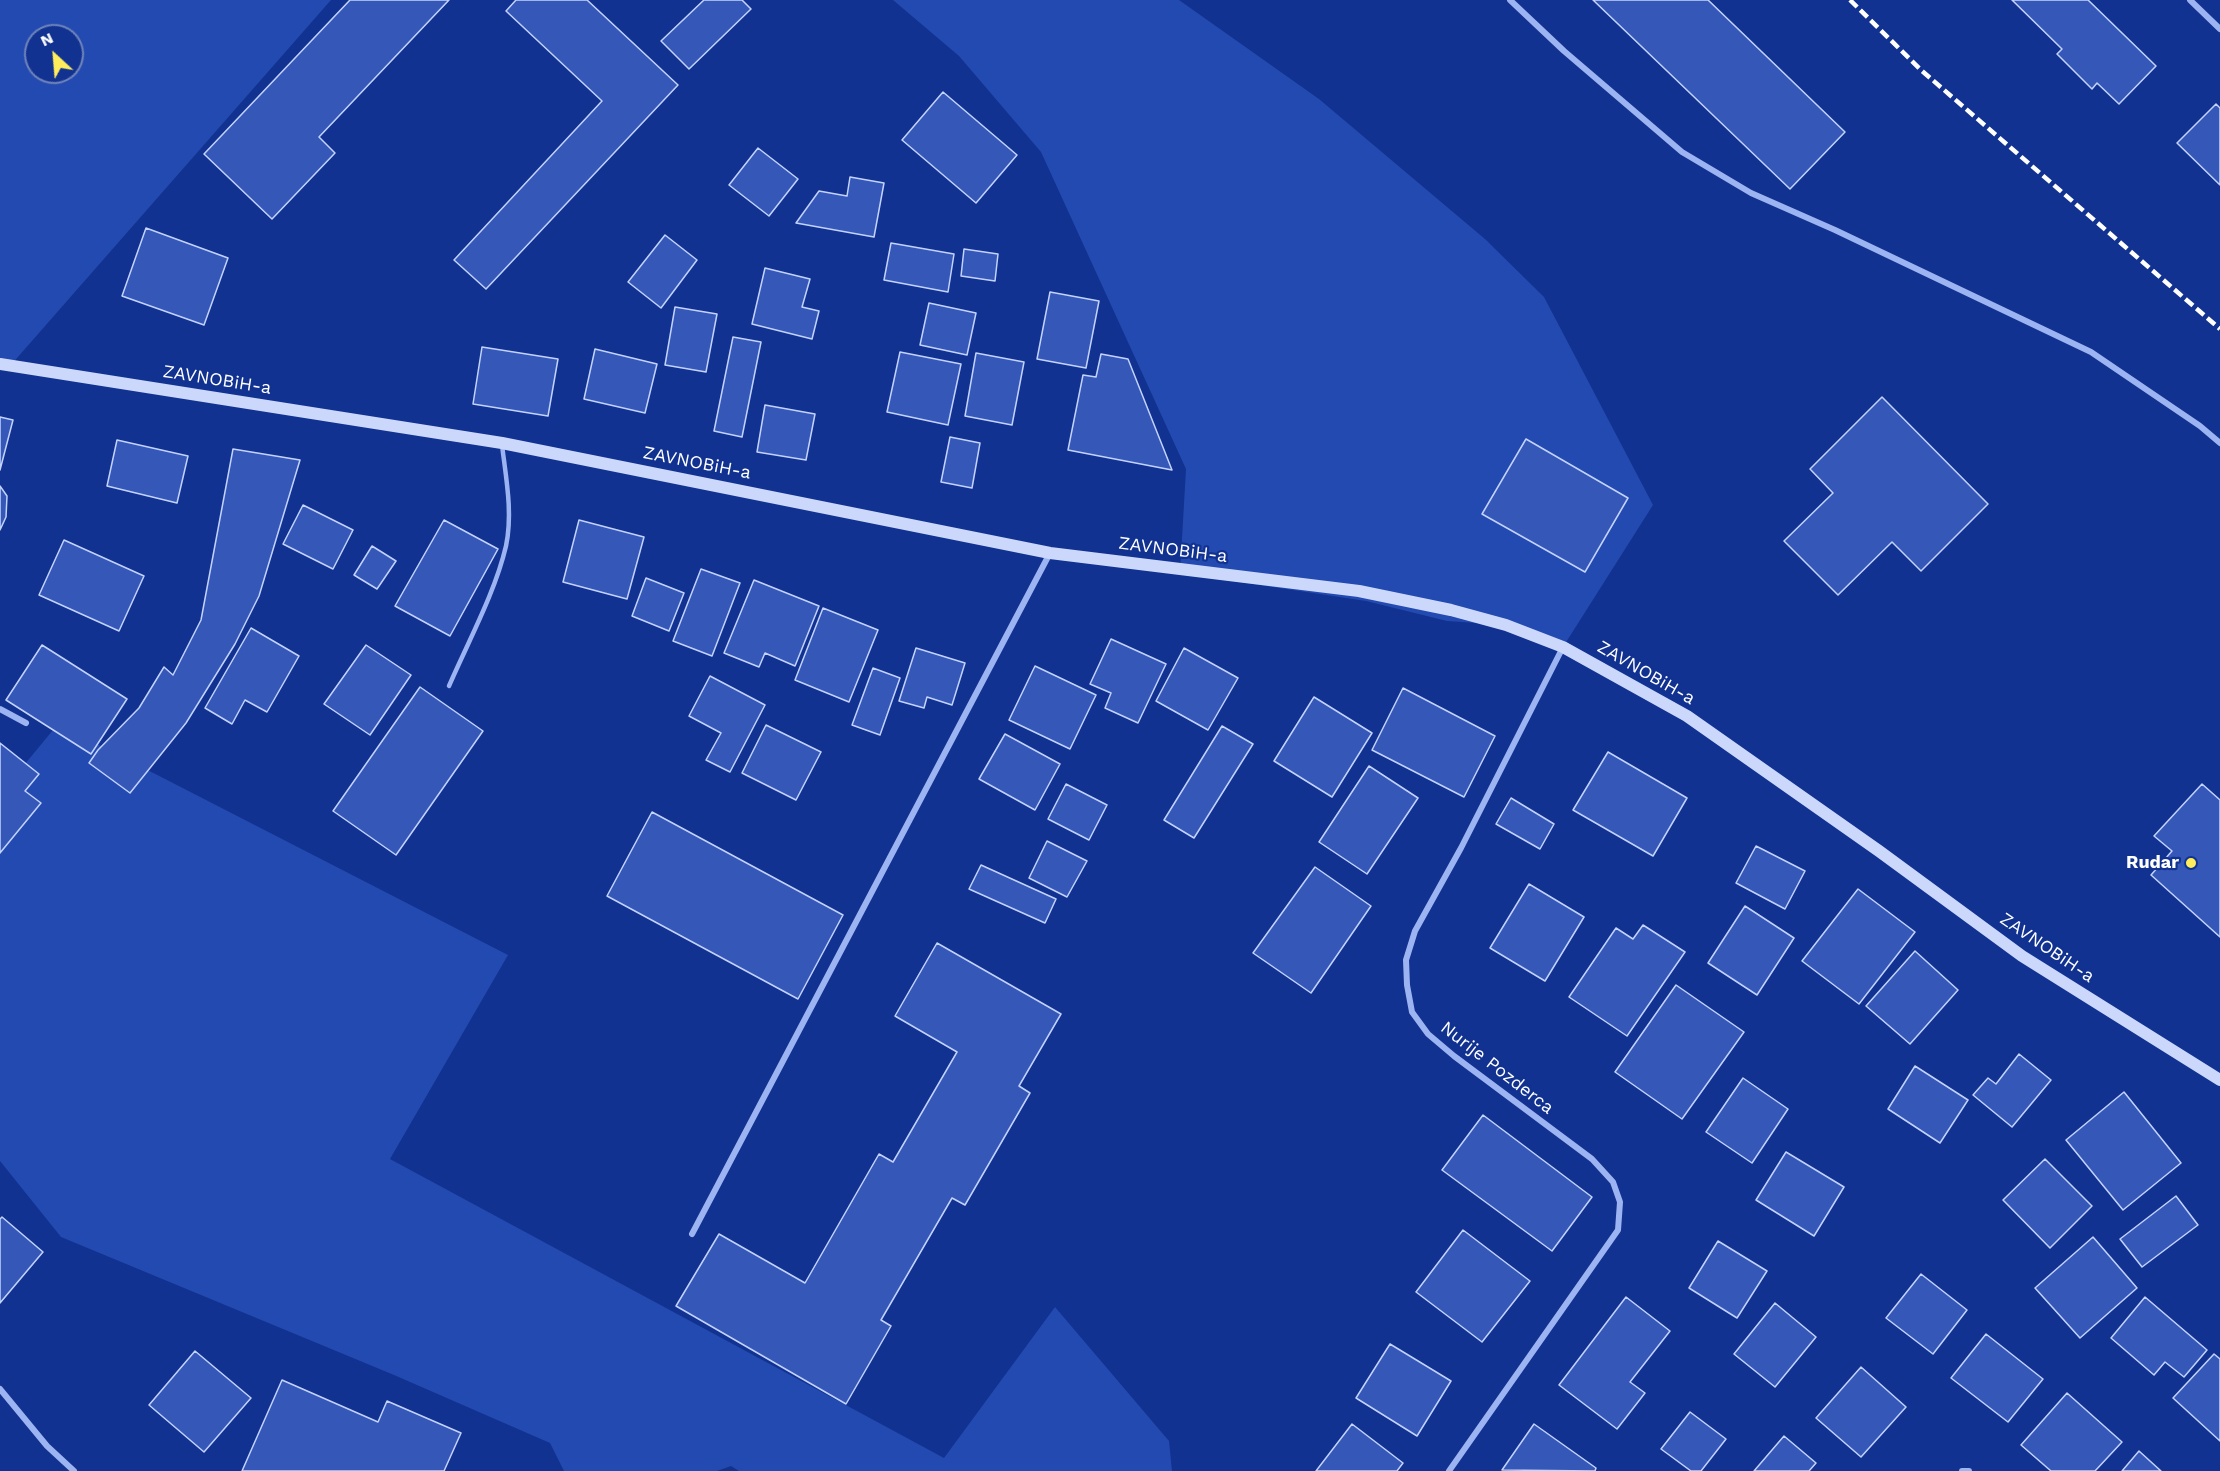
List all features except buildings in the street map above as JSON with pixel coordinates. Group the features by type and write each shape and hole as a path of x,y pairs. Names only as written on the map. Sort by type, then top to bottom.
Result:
{"main road":[{"name":"ZAVNOBiH-a","path":"0,364 502,443 1050,553 1359,591 1506,625 1563,647 1687,716 1879,851 2022,956 2220,1080"}],"street":[{"path":"1510,0 1564,51 1683,152 1751,193 1835,230 2091,352 2200,426 2220,443"},
{"path":"2190,0 2220,29"},
{"path":"692,1234 1050,553"},
{"name":"Nurije Pozderca","path":"1449,1471 1618,1230 1620,1202 1612,1182 1592,1159 1428,1034 1412,1012 1407,985 1406,960 1414,931 1461,848 1563,647"},
{"path":"0,709 26,723"},
{"path":"0,1389 47,1446 74,1471"},
{"path":"1962,1471 1969,1471"}],"lane":[{"path":"449,686 492,587 506,545 509,502 502,443"}],"shaded area":[{"path":"0,0 331,0 10,366 0,364"},
{"path":"893,0 1179,0 1319,99 1485,239 1544,297 1653,505 1563,647 1506,625 1447,621 1366,601 1180,573 1186,469 1041,152 959,56"},
{"path":"58,724 508,955 390,1159 944,1458 1055,1307 1169,1441 1172,1471 739,1471 731,1466 717,1471 564,1471 550,1443 394,1375 61,1237 0,1161 0,794"}],"railway":[{"path":"1850,0 1921,70 2220,329"}],"place":[{"name":"Rudar","path":"2191,863"}]}
